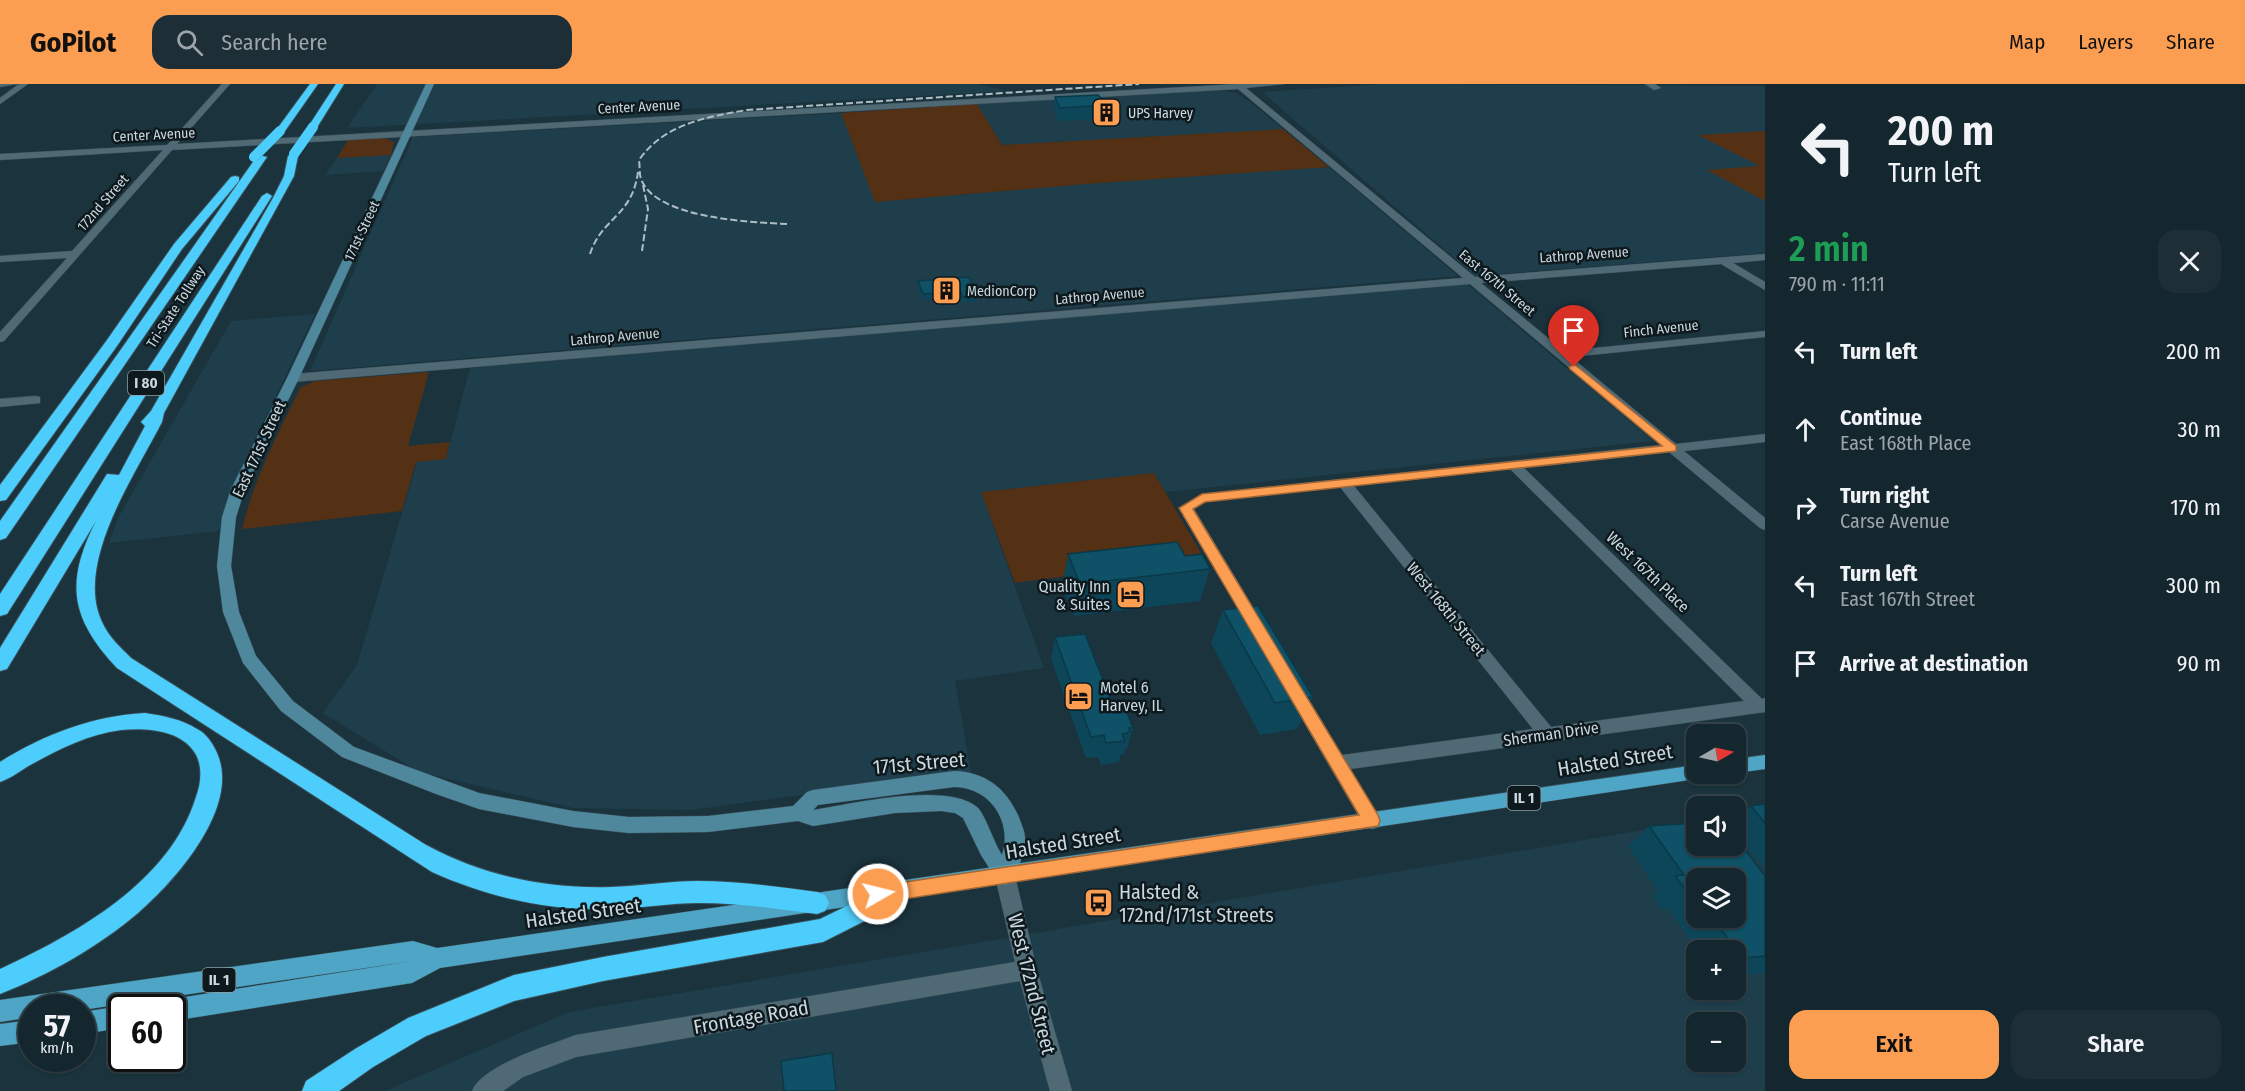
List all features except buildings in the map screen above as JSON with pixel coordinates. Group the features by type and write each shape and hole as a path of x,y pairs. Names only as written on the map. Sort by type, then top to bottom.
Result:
{"highway":[{"path":"0,496 112,344 115,336 178,247 281,130 314,84"},
{"name":"Tri-State Tollway","path":"0,609 340,84"},
{"path":"0,664 146,424 157,413 278,198 289,176 294,155"},
{"name":"Tri-State Tollway","path":"0,534 258,157"},
{"path":"0,477 105,344 115,336"},
{"path":"157,413 155,422 94,541 85,570 84,592 88,614 99,637 124,663 418,852 467,876 509,889 566,897 611,898 708,891 817,903"},
{"path":"0,773 62,740 90,729 131,722 167,725 188,733 202,746 211,766 209,789 199,820 177,855 152,884 129,906 90,934 46,960 0,982"},
{"path":"316,1091 364,1058 417,1027 464,1006 514,988 592,970 823,930 898,891"}],"main road":[{"path":"1746,765 1765,762"},
{"name":"Halsted Street","path":"186,1008 412,974 437,958 1005,876 1686,774"},
{"name":"Halsted Street","path":"0,1011 413,951 437,958"},
{"path":"0,1035 18,1032"}],"street":[{"path":"0,85 13,84"},
{"path":"0,102 24,84"},
{"name":"172nd Street","path":"0,339 226,84"},
{"name":"171st Street","path":"293,378 430,84"},
{"name":"Center Avenue","path":"0,157 1280,84"},
{"name":"East 167th Street","path":"1239,86 1765,525"},
{"path":"0,259 77,254"},
{"name":"Lathrop Avenue","path":"293,378 1765,256"},
{"path":"1722,260 1765,287"},
{"name":"Finch Avenue","path":"1560,355 1765,334"},
{"name":"East 171st Street","path":"293,378 238,489 228,521 224,566 231,612 249,659 287,705 348,752 423,782"},
{"path":"0,403 36,400"},
{"path":"1265,640 1186,508 1202,498 1765,438"},
{"name":"West 167th Place","path":"1513,465 1762,705"},
{"name":"West 168th Street","path":"1344,483 1547,734"},
{"path":"1289,681 1372,821"},
{"name":"Sherman Drive","path":"1338,763 1762,705"},
{"name":"171st Street","path":"798,813 813,798 954,779 976,781 988,786 997,795 1011,820 1016,838 1005,876"},
{"name":"171st Street","path":"423,782 479,801 597,823 708,824 798,813 813,818 929,802 960,805 968,810 978,823 984,843 1005,876"},
{"name":"West 172nd Street","path":"1005,876 1027,970 1061,1091"},
{"name":"Frontage Road","path":"483,1091 516,1069 576,1046 1027,970"}],"shaded area":[{"path":"377,84 977,84 1009,91 347,128"},
{"path":"1385,84 1765,86 1765,253 1475,276 1262,92"},
{"path":"1222,90 1236,93 1283,129 1002,145 977,104"},
{"path":"977,104 1002,145 1283,129 1329,167 875,202 841,113"},
{"path":"841,113 876,202 1329,167 1458,276 310,371 413,137"},
{"path":"1765,131 1765,201 1707,170 1760,166 1698,135"},
{"path":"384,138 394,142 391,155 337,158 348,140"},
{"path":"391,155 383,171 325,175 337,158"},
{"path":"1466,283 1653,441 1166,492 1154,473 981,492 1044,668 955,681 971,772 691,810 573,808 419,772 323,713 357,665 417,462 446,459 470,368"},
{"path":"315,314 227,499 219,531 109,543 118,518 231,321"},
{"path":"429,372 408,446 450,442 446,459 416,462 402,511 242,529 260,474 301,387 315,381"},
{"path":"1154,473 1204,558 1015,583 981,492"},
{"path":"1765,810 1765,1091 385,1091 569,1012 1686,823 1686,856 1746,856 1746,813"}],"railway":[{"path":"787,224 706,216 665,203 650,192 641,179 639,160 649,148 673,130 701,119 747,110 1139,84"},
{"path":"590,254 602,232 630,199 638,172"},
{"path":"642,251 648,209 643,185"}],"place":[{"name":"UPS Harvey","path":"1107,113"},
{"name":"MedionCorp","path":"946,291"},
{"name":"Quality Inn & Suites","path":"1131,595"},
{"name":"Motel 6 Harvey, IL","path":"1079,696"},
{"name":"Halsted & 172nd/171st Streets","path":"1098,903"}],"route":[{"path":"878,894 1372,821 1186,508 1202,498 1672,448 1574,367"}]}
